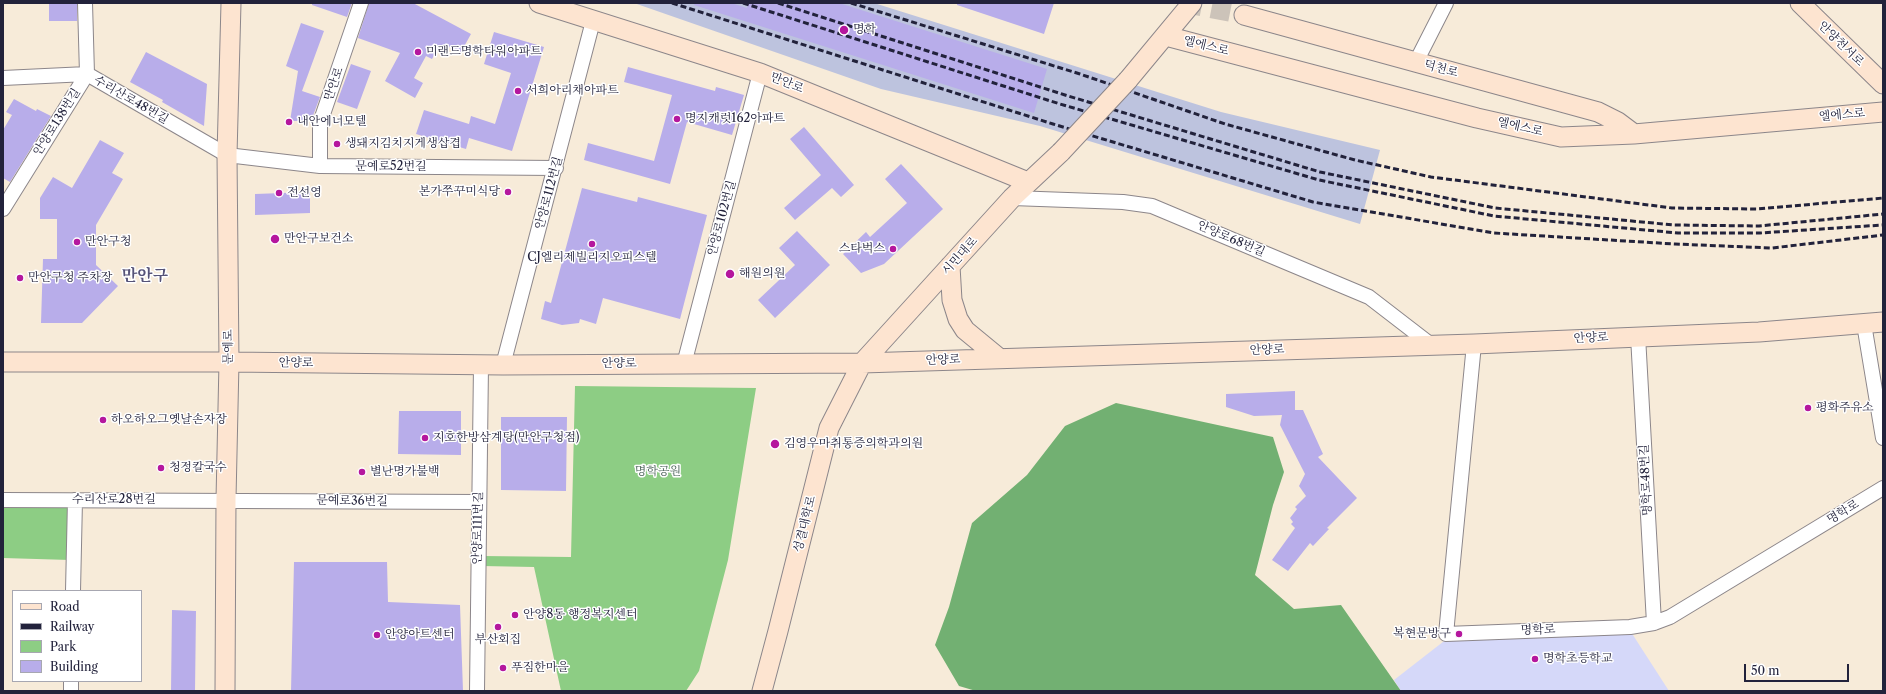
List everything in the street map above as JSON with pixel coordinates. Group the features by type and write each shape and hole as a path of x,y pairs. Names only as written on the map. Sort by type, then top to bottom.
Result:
{"street":[{"path":"85,3 87,74"},
{"name":"문예로","path":"225,691 226,499 229,362 228,155 231,3"},
{"name":"만안로","path":"320,166 320,123 361,3"},
{"name":"만안로","path":"538,3 760,73 1028,182"},
{"path":"1166,36 1192,3"},
{"path":"1416,62 1446,3"},
{"name":"안양천서로","path":"1800,3 1883,84"},
{"name":"덕천로","path":"1244,16 1598,112 1618,122 1634,134"},
{"name":"안양로112번길","path":"503,365 556,168 593,21"},
{"name":"시민대로","path":"862,363 1012,198 1061,152 1128,80 1166,36"},
{"name":"엘에스로","path":"1166,36 1477,118 1561,137 1634,134 1883,112"},
{"name":"안양로102번길","path":"684,364 760,73"},
{"name":"수리산로48번길","path":"3,78 87,74 228,155"},
{"name":"안양로138번길","path":"3,209 87,74"},
{"name":"문예로52번길","path":"228,155 320,166 556,168"},
{"name":"안양로68번길","path":"1012,198 1123,202 1152,206 1369,297 1430,344"},
{"path":"950,266 952,300 958,319 965,330 999,358"},
{"name":"안양로","path":"3,362 229,362 481,365 862,363 1430,344 1474,344 1760,332 1883,322"},
{"path":"1864,324 1883,438"},
{"name":"명학로48번길","path":"1638,336 1654,623"},
{"name":"명학로","path":"1474,344 1446,634 1630,627 1654,623 1670,617 1883,488"},
{"name":"성결대학로","path":"762,691 829,428 862,363"},
{"name":"안양로111번길","path":"477,691 478,502 481,365"},
{"name":"수리산로28번길","path":"3,500 226,499"},
{"name":"문예로36번길","path":"226,499 478,502"},
{"path":"73,590 75,500"}],"shaded area":[{"path":"634,3 874,3 1221,112 1380,150 1360,224 1040,126 881,89"},
{"name":"명학초등학교","path":"1631,632 1669,691 1401,691 1394,680 1448,638"}],"green space":[{"name":"명학공원","path":"575,386 756,388 728,560 699,671 686,691 561,691 534,567 482,566 482,556 571,557"},
{"path":"1116,403 1273,437 1284,472 1273,505 1255,575 1294,609 1341,605 1401,691 976,691 959,686 935,645 949,607 972,523 1027,475 1065,426"},
{"path":"3,503 71,504 70,560 3,558"}],"building":[{"path":"49,3 77,3 77,21 49,21"},
{"path":"312,3 352,3 347,17 312,5"},
{"path":"369,3 413,3 471,34 461,52 450,46 446,53 438,48 432,59 426,56 414,78 423,83 415,98 385,81 400,53 358,38"},
{"path":"695,3 731,3 747,8 748,3 839,3 1047,69 1034,113 694,5"},
{"path":"957,3 1054,3 1044,34 957,5"},
{"path":"301,23 324,31 302,91 320,97 311,121 290,121 298,71 286,66"},
{"name":"서희아리채아파트","path":"494,32 544,47 512,151 469,138 466,149 416,134 424,110 469,124 471,116 495,124 511,73 484,64"},
{"path":"146,52 207,84 204,126 162,102 163,100 130,82"},
{"path":"351,64 371,71 357,109 337,102"},
{"name":"명지캐럿162아파트","path":"628,67 715,91 716,87 744,95 732,135 687,122 670,184 584,160 588,143 654,161 672,95 624,82"},
{"path":"14,99 36,111 37,109 51,116 10,182 3,178 3,130 12,115 6,112"},
{"path":"804,127 854,185 841,197 832,188 795,220 784,208 821,175 790,139"},
{"name":"만안구청","path":"100,140 124,153 112,173 123,179 96,225 96,265 118,286 82,323 41,323 43,259 57,259 57,219 40,219 40,198 53,177 72,188"},
{"path":"901,164 943,209 884,264 861,273 843,254 866,232 870,237 907,203 885,179"},
{"path":"582,188 637,202 638,197 707,215 680,319 603,298 596,324 580,319 579,323 562,325 541,319 545,301 551,303"},
{"path":"310,192 310,213 255,215 255,194"},
{"path":"797,231 830,265 775,318 758,300 795,265 779,248"},
{"path":"1295,391 1295,410 1303,410 1323,454 1318,457 1357,498 1327,528 1329,529 1313,546 1310,543 1288,571 1272,560 1295,528 1291,524 1293,522 1290,518 1297,509 1295,507 1306,496 1299,486 1305,474 1280,425 1282,415 1254,416 1226,407 1226,394"},
{"path":"399,411 461,411 461,455 398,454"},
{"path":"501,417 567,417 566,491 501,490"},
{"name":"안양아트센터","path":"294,562 387,562 388,602 460,605 463,691 291,691"},
{"path":"172,610 196,611 195,691 171,691"}],"tunnel":[{"path":"1183,3 1244,15"}],"railway":[{"path":"672,3 1053,124 1313,202 1494,233 1675,244 1772,248 1883,235"},
{"path":"743,3 1060,104 1319,180 1494,216 1678,233 1760,233 1883,225"},
{"path":"778,3 1065,95 1320,172 1495,208 1674,225 1759,226 1883,214"},
{"path":"851,3 1080,74 1225,124 1355,160 1431,177 1672,208 1757,209 1883,198"}],"place":[{"name":"명학","path":"844,30"},
{"name":"미랜드명학타워아파트","path":"418,52"},
{"name":"서희아리채아파트","path":"518,91"},
{"name":"명지캐럿162아파트","path":"677,119"},
{"name":"내안에너모텔","path":"289,122"},
{"name":"생돼지김치지게생삽겹","path":"337,144"},
{"name":"본가쭈꾸미식당","path":"508,192"},
{"name":"전선영","path":"279,193"},
{"name":"만안구보건소","path":"275,239"},
{"name":"만안구청","path":"77,242"},
{"name":"CJ엘리제빌리지오피스텔","path":"592,244"},
{"name":"스타벅스","path":"893,249"},
{"name":"해원의원","path":"730,274"},
{"name":"만안구청 주차장","path":"20,278"},
{"name":"평화주유소","path":"1808,408"},
{"name":"하오하오그옛날손자장","path":"103,420"},
{"name":"지호한방삼계탕(만안구청점)","path":"425,438"},
{"name":"김영우마취통증의학과의원","path":"775,444"},
{"name":"청정칼국수","path":"161,468"},
{"name":"별난명가불백","path":"362,472"},
{"name":"안양8동 행정복지센터","path":"515,615"},
{"name":"부산회집","path":"498,627"},
{"name":"복현문방구","path":"1459,634"},
{"name":"안양아트센터","path":"377,635"},
{"name":"명학초등학교","path":"1535,659"},
{"name":"푸짐한마을","path":"503,668"}],"district":[{"name":"만안구","path":"145,276"}]}
